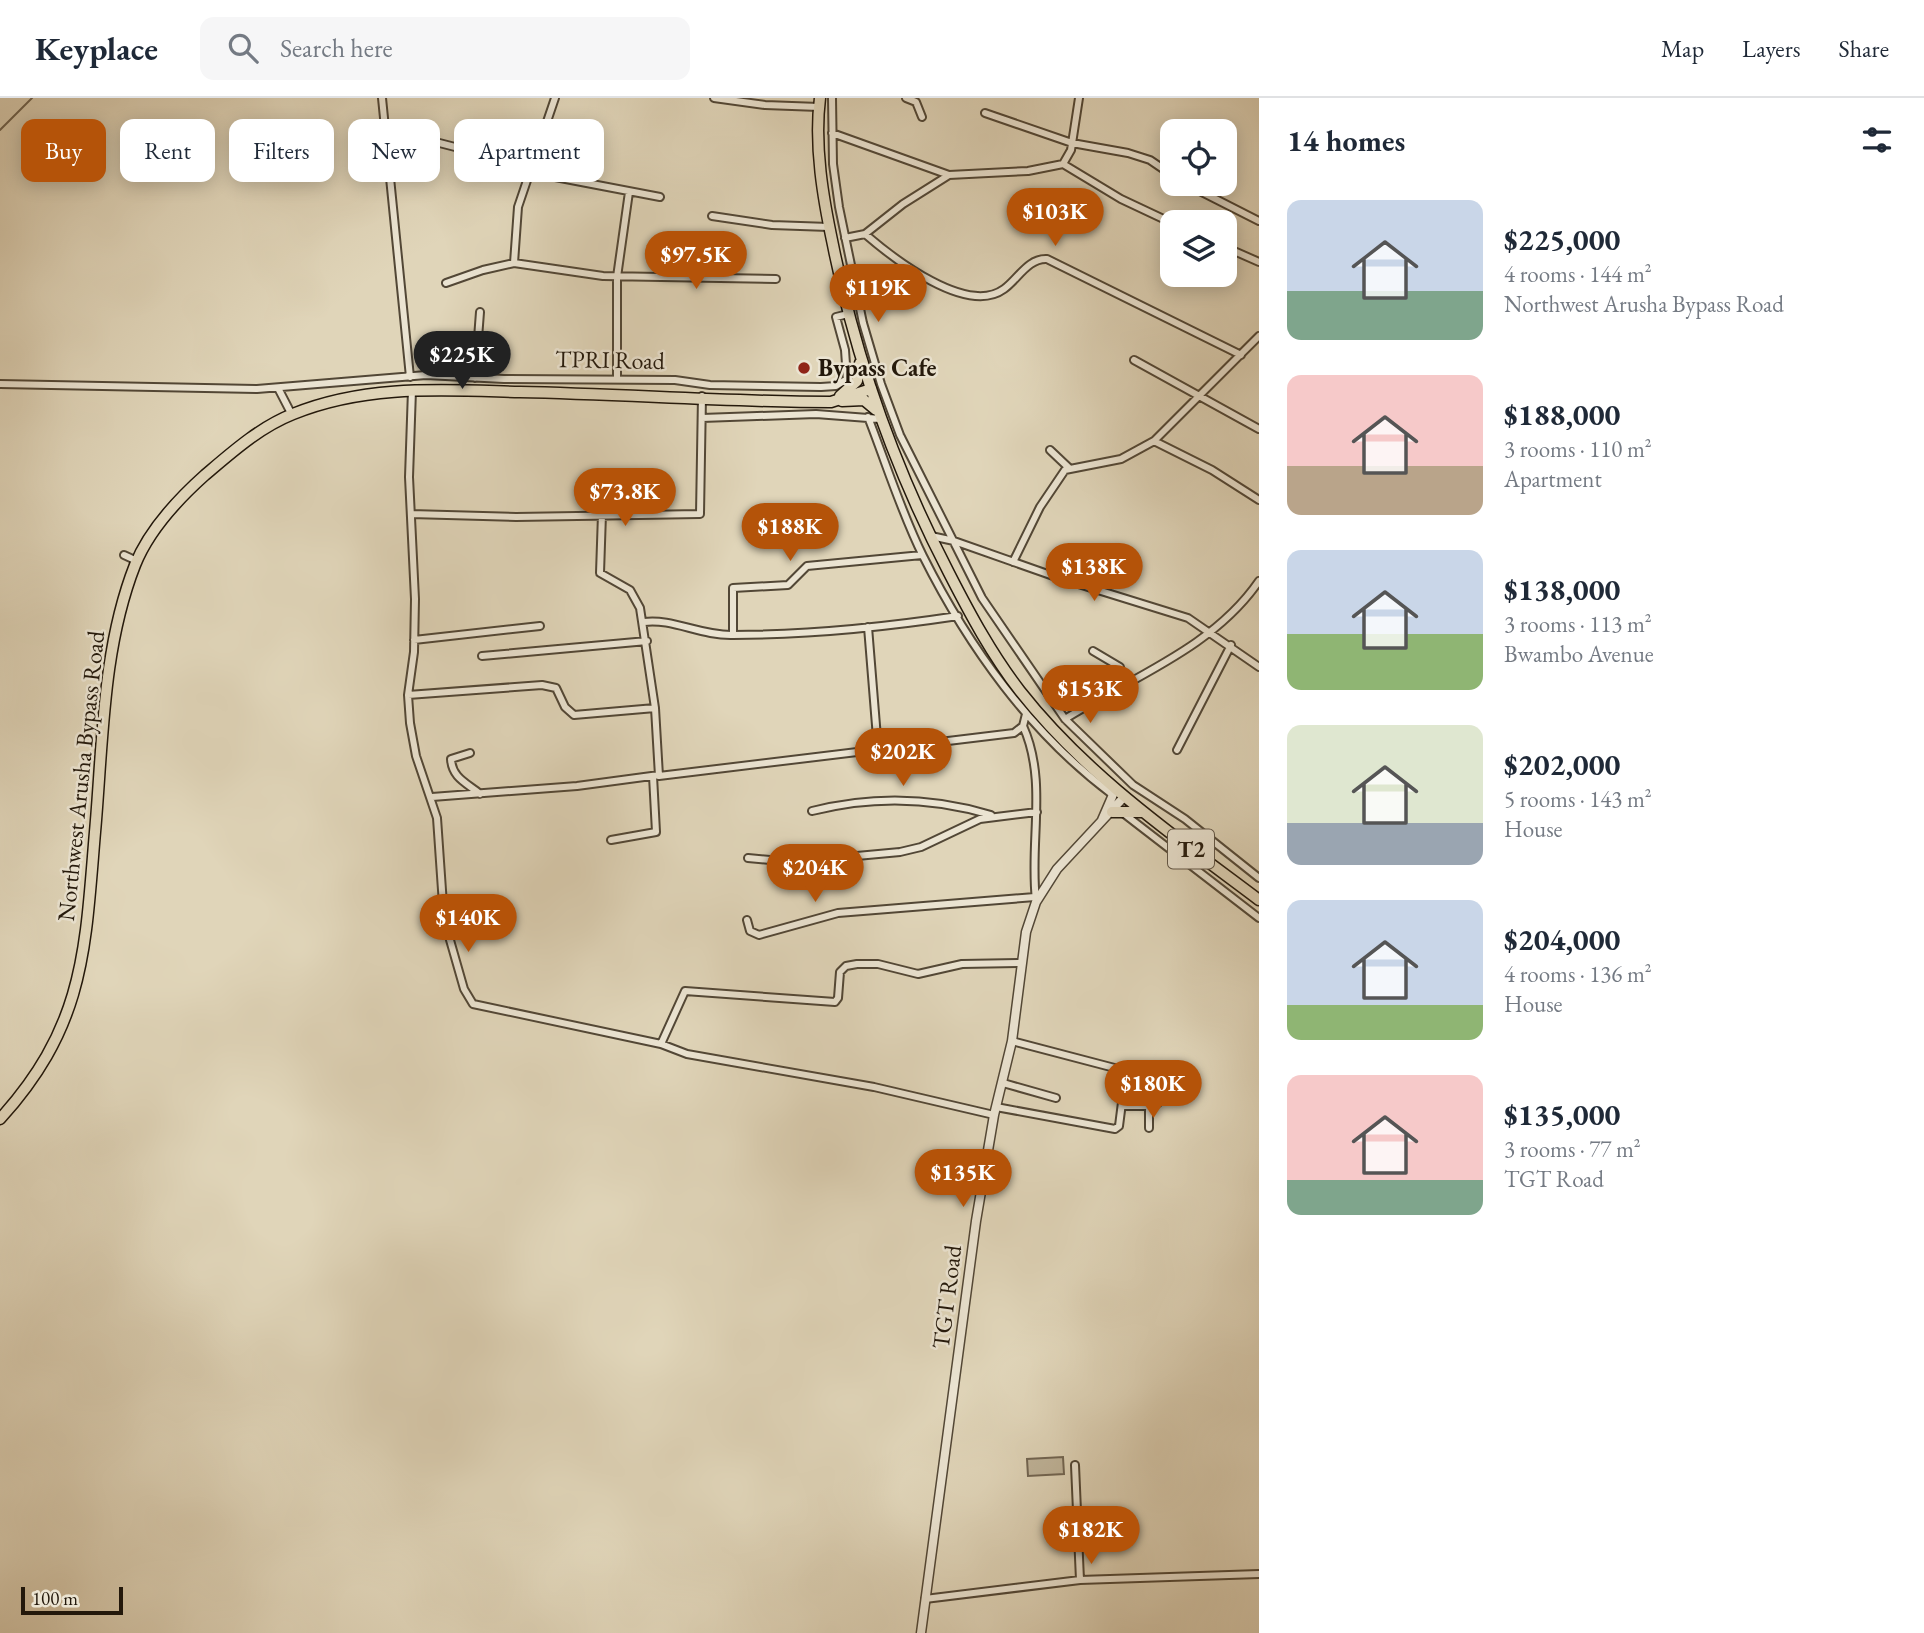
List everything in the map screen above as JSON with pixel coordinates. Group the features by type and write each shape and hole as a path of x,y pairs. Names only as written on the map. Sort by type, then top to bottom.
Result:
{"main road":[{"name":"T2","path":"819,102 822,190 860,359 880,418 930,536 970,614 1020,691 1114,792 1259,900"},
{"path":"841,399 857,381 860,359"},
{"path":"841,399 870,386"},
{"name":"Northwest Arusha Bypass Road","path":"0,1119 26,1090 66,1021 87,935 110,658 120,608 137,561 162,519 192,487 264,429 292,415 329,402 412,390 803,401 841,399"},
{"path":"841,399 864,400 874,407 880,418"},
{"path":"1117,812 1142,812"}],"street":[{"path":"382,98 384,119"},
{"path":"547,119 555,98"},
{"path":"714,98 765,105 819,102"},
{"path":"832,98 834,164 845,238 863,323 881,384 901,435 982,598 1065,719 1133,785 1185,819 1259,878"},
{"path":"906,98 916,102 922,117"},
{"path":"1063,164 1073,143 1079,98"},
{"path":"985,113 1073,143 1128,153 1150,160 1160,167"},
{"path":"832,133 949,175 1028,172 1063,164 1121,199 1160,217"},
{"path":"845,238 865,234 911,198 949,175"},
{"path":"390,182 410,377"},
{"path":"514,263 519,207 525,182"},
{"path":"578,182 660,197"},
{"path":"617,378 617,277 629,192"},
{"path":"1209,196 1259,222"},
{"path":"712,216 772,225 829,227"},
{"path":"865,234 923,276 976,298 993,296 1035,261 1047,260 1241,355"},
{"path":"1237,252 1259,262"},
{"path":"446,283 514,263 617,277 776,279"},
{"path":"475,378 480,312"},
{"name":"TPRI Road","path":"0,384 278,388 410,377 617,378 675,380 710,386 836,386 847,379 848,369 836,317 848,314"},
{"path":"1013,562 1054,485 1069,468 1121,459 1154,441 1259,336"},
{"path":"1134,360 1198,398 1259,429"},
{"path":"278,388 292,415"},
{"path":"412,390 408,477 414,640 408,695 416,755 437,818 444,919 464,989 473,1004 661,1044 687,1054 995,1111 1116,1129 1123,1106 1127,1077 1125,1070 1012,1041"},
{"path":"411,514 516,517 602,513 699,514 702,397"},
{"path":"702,418 791,414 880,418"},
{"path":"868,417 922,555 982,656 1026,715 1089,778 1114,792 1100,825"},
{"path":"1154,441 1212,470 1259,500"},
{"path":"1050,450 1069,468"},
{"path":"602,513 600,573 634,594 644,622 654,708 656,776 656,832 611,840"},
{"path":"930,536 954,541 1165,609 1213,632 1259,667"},
{"path":"124,555 137,561"},
{"path":"733,635 733,588 791,584 803,568 811,566 922,555"},
{"path":"1065,719 1213,632 1259,581"},
{"path":"644,622 661,620 707,634 733,635 868,627 958,616"},
{"path":"414,640 540,626"},
{"path":"868,627 878,750"},
{"path":"482,656 647,641"},
{"path":"1177,750 1231,645"},
{"path":"1093,651 1120,667 1123,684"},
{"path":"408,695 542,685 556,688 565,707 574,715 654,708"},
{"path":"747,920 750,931 759,935 838,913 1035,899 1033,864 1037,812 1031,749 1023,726 1026,715"},
{"path":"432,797 656,776 878,750 1014,733 1023,726"},
{"path":"470,753 451,759 451,764 458,778 480,794"},
{"name":"TGT Road","path":"921,1633 976,1221 995,1111 1012,1041 1019,963 1035,899 1056,869 1100,825 1117,812 1124,797"},
{"path":"812,811 855,801 926,801 993,815"},
{"path":"748,858 792,862 900,852 921,847 966,824 993,815 1037,812"},
{"path":"1117,812 1259,918"},
{"path":"661,1044 685,991 835,1002 840,972 846,966 878,964 918,974 962,964 1019,963"},
{"path":"1003,1083 1056,1098"},
{"path":"1123,1106 1149,1107 1158,1105 1164,1098"},
{"path":"1149,1107 1149,1128"},
{"path":"1075,1465 1080,1580"},
{"path":"925,1599 1080,1580 1259,1574"}],"shaded area":[{"path":"1063,1457 1064,1474 1028,1476 1027,1459"}],"waterway":[{"path":"0,130 32,98"}],"place":[{"name":"Bypass Cafe","path":"804,368"}]}
